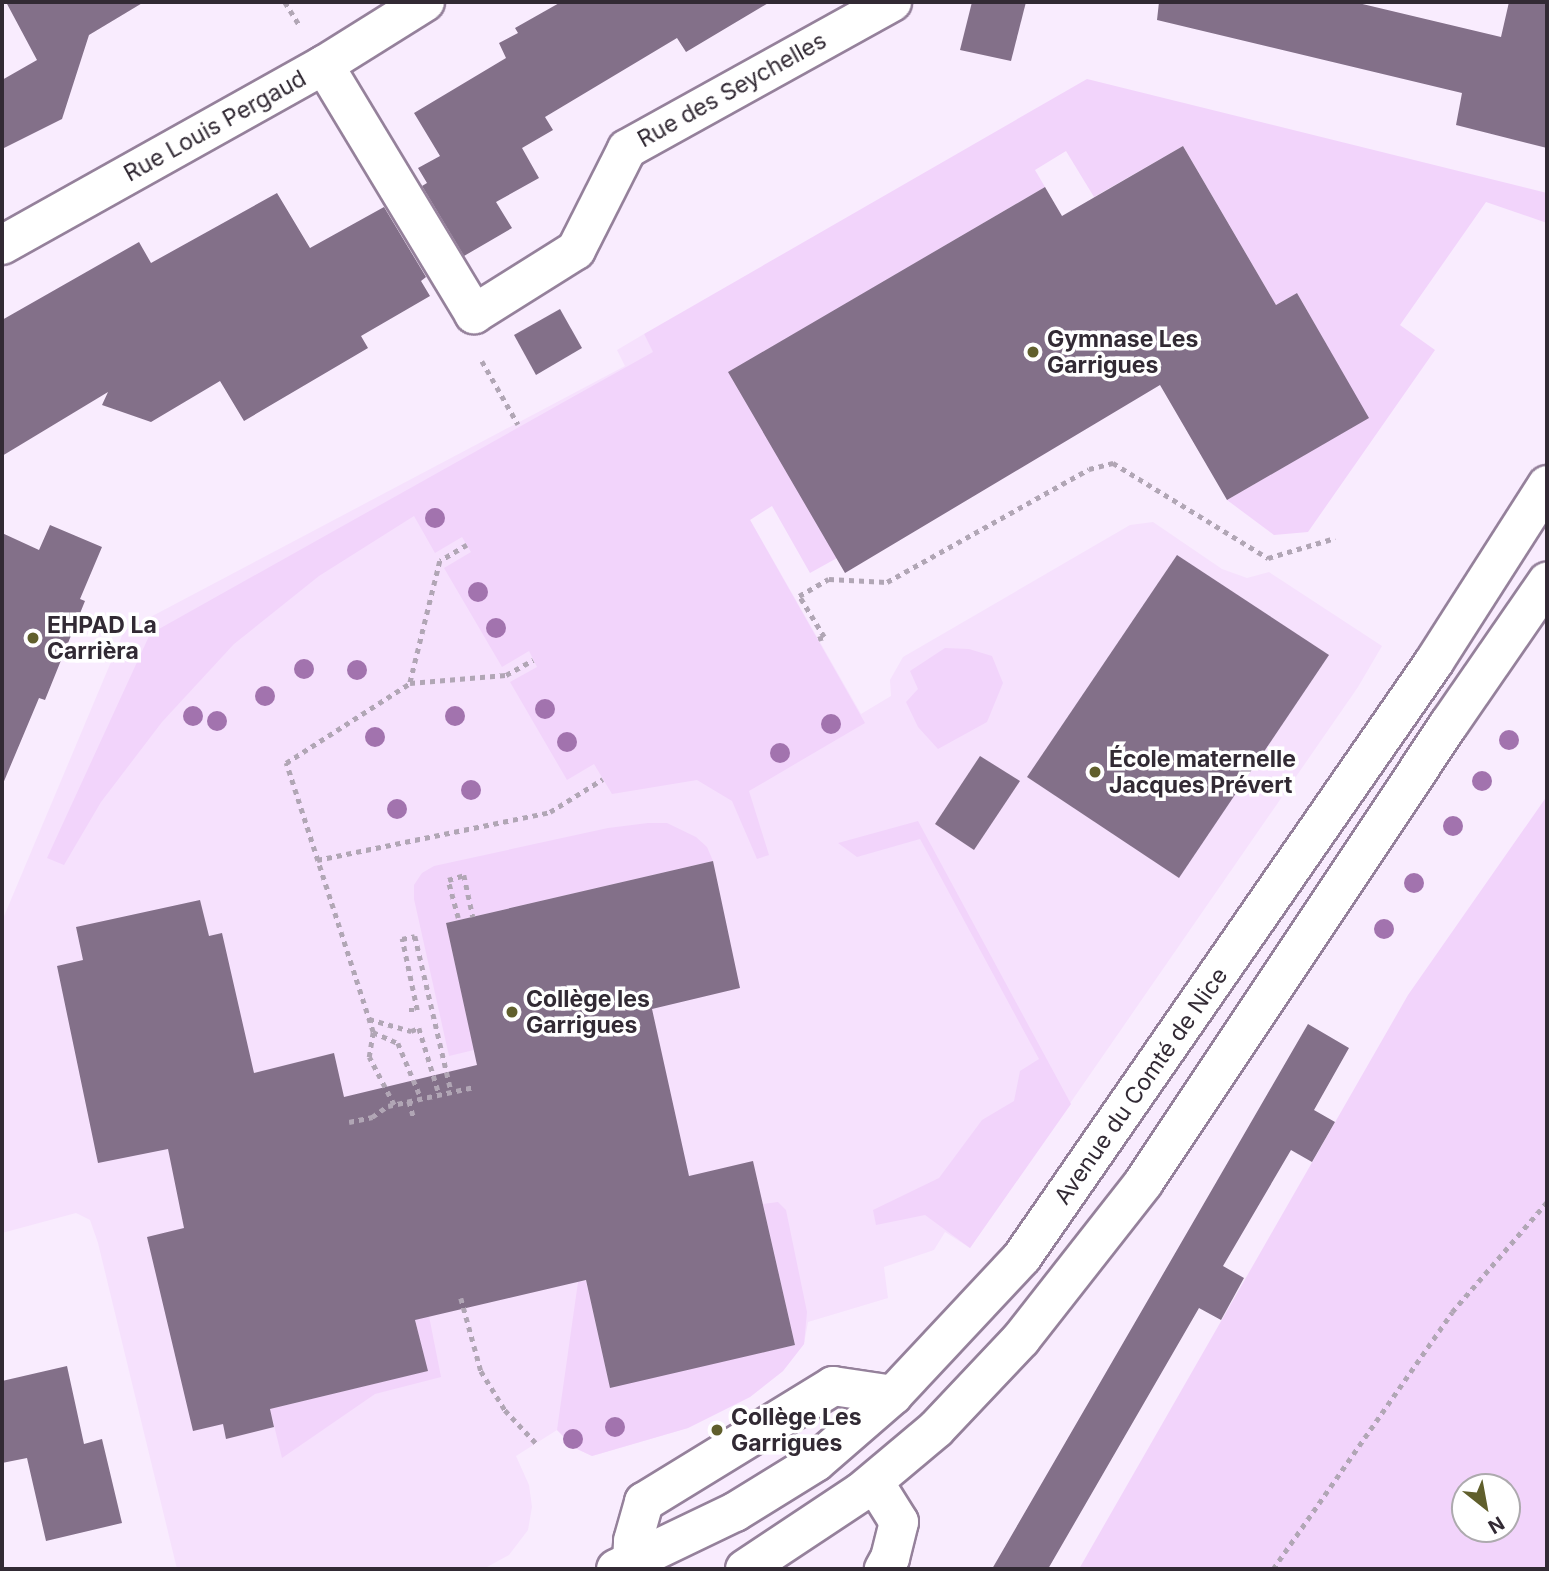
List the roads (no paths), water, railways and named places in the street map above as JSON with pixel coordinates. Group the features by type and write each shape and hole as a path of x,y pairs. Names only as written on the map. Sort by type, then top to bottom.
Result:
{"street":[{"name":"Rue Louis Pergaud","path":"2,245 324,65 425,2"},
{"name":"Rue des Seychelles","path":"324,65 474,314 576,250 626,149 892,2"},
{"name":"Avenue du Comté de Nice","path":"624,1566 735,1512 816,1462 893,1395 1022,1257 1434,662 1547,485"},
{"path":"745,1569 874,1482 936,1429 1021,1339 1144,1182 1449,724 1547,582"},
{"path":"624,1566 644,1502 833,1385 893,1395"},
{"path":"874,1482 899,1522 890,1558 884,1569"}],"place":[{"name":"Gymnase Les Garrigues","path":"1033,352"},
{"name":"EHPAD La Carrièra","path":"33,638"},
{"name":"École maternelle Jacques Prévert","path":"1095,772"},
{"name":"Collège les Garrigues","path":"512,1012"},
{"name":"Collège Les Garrigues","path":"717,1430"}]}
